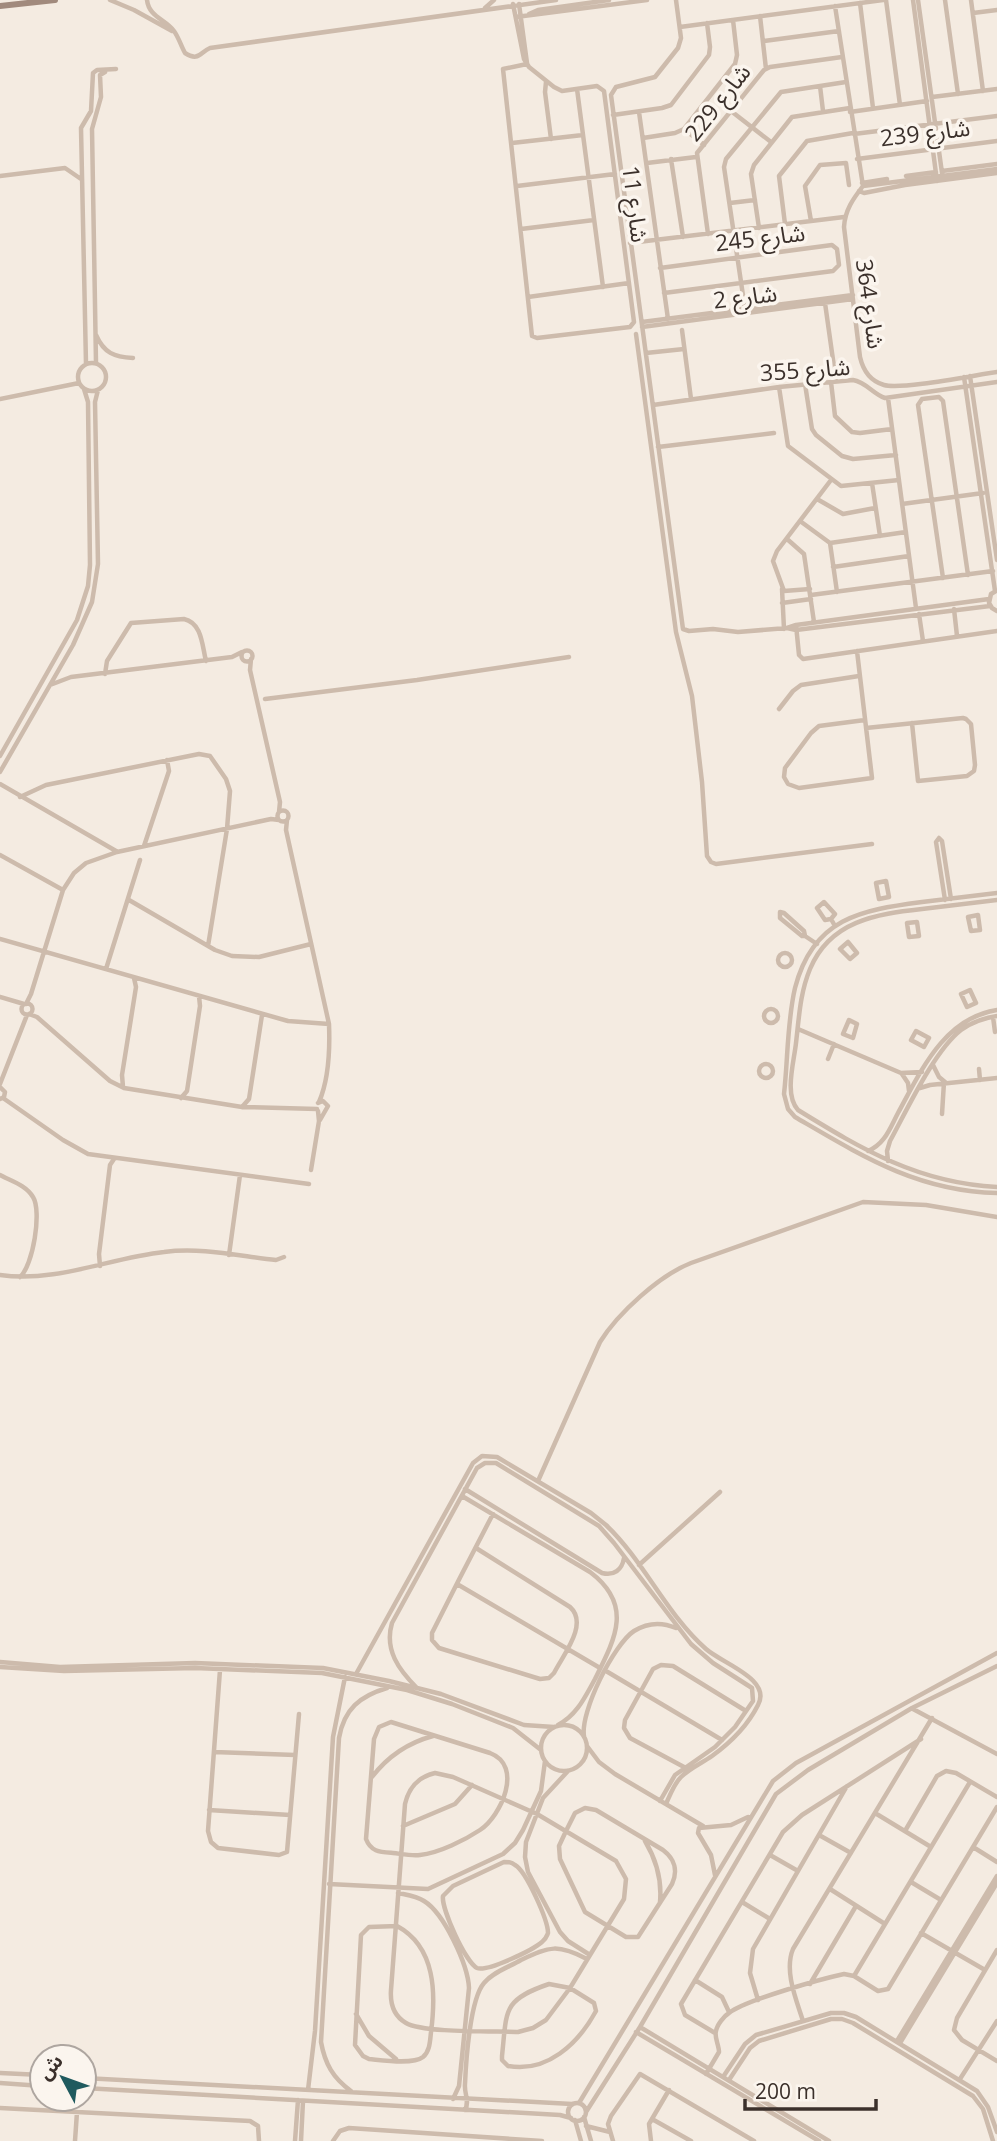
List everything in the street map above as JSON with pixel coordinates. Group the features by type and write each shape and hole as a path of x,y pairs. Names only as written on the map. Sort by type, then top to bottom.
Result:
{"street":[{"path":"0,6 55,0"},
{"path":"110,0 175,32"},
{"path":"147,0 150,11 175,32 185,53 195,57 202,56 211,48 556,0"},
{"path":"485,9 494,0"},
{"path":"518,4 531,0"},
{"path":"528,15 538,10 609,0"},
{"path":"518,17 647,0"},
{"path":"676,0 680,27 884,0 900,105"},
{"path":"916,0 939,176"},
{"path":"945,0 958,94"},
{"path":"971,0 983,91"},
{"path":"860,3 873,108"},
{"path":"518,4 527,64 546,82 562,91 577,89 603,287"},
{"path":"835,6 863,193 997,163"},
{"path":"973,13 997,10"},
{"path":"760,16 766,69"},
{"path":"643,138 684,129 736,62 733,20"},
{"path":"613,115 663,108 671,104 707,58 710,50 707,23"},
{"name":"شارع 11","path":"680,27 680,45 655,77 616,87 611,94 683,627"},
{"path":"764,41 839,31"},
{"name":"شارع 229","path":"708,234 696,157 704,145 766,69 842,57"},
{"path":"527,64 503,69 528,297 629,283"},
{"path":"94,71 116,69 100,75"},
{"path":"94,71 100,75"},
{"path":"86,364 81,126 92,107 91,76 94,71"},
{"path":"0,772 86,620 95,587 98,564 95,399 97,390 106,377 103,369 96,363 94,332 93,120 100,97 100,75"},
{"path":"546,82 551,139"},
{"path":"749,310 741,283 725,161 781,92 846,82"},
{"name":"شارع 11","path":"528,297 531,333 535,338 628,328 634,323 604,91 597,86 577,89"},
{"path":"820,86 823,111"},
{"path":"759,228 752,168 792,117 823,111 900,105 997,89"},
{"path":"731,111 771,142"},
{"path":"639,112 668,319"},
{"path":"785,224 778,181 780,173 807,141 997,116"},
{"path":"87,118 93,120"},
{"path":"684,129 704,145"},
{"path":"512,143 583,135"},
{"name":"شارع 239","path":"857,159 997,141"},
{"path":"647,163 696,157"},
{"path":"671,159 682,237"},
{"path":"811,221 805,187 820,165 846,163 849,185"},
{"path":"0,176 65,167 81,180"},
{"path":"861,187 997,171"},
{"path":"517,186 615,174"},
{"path":"630,243 844,217 861,187"},
{"path":"730,203 755,200"},
{"name":"شارع 364","path":"844,217 862,365 871,378 897,386 997,372"},
{"path":"521,229 594,220"},
{"name":"شارع 245","path":"660,268 832,245 837,249 839,265 834,271 664,293"},
{"name":"شارع 2","path":"642,325 749,310 825,303 853,297"},
{"name":"شارع 2","path":"642,325 668,319 853,297"},
{"path":"825,303 835,416 852,432 892,429"},
{"path":"682,330 691,399"},
{"path":"94,332 108,352 133,358"},
{"path":"636,334 676,629 692,696 707,856 710,862 716,863 872,844"},
{"path":"646,353 684,349"},
{"path":"0,756 74,627 88,586 88,415 87,399 79,383 78,373 86,364 96,363"},
{"path":"967,376 997,560"},
{"name":"شارع 355","path":"652,405 779,387 856,380 888,398"},
{"path":"872,390 877,382"},
{"path":"916,608 888,398 997,382"},
{"path":"0,399 79,383"},
{"path":"805,384 812,429 842,456 853,459 896,455"},
{"path":"969,386 996,591 990,603"},
{"path":"779,387 788,446 831,480 841,486 899,480"},
{"path":"84,389 97,390"},
{"path":"943,578 918,405 922,399 939,397 943,401 968,575"},
{"path":"658,447 774,433"},
{"path":"786,628 782,589 773,561 777,551 831,480"},
{"path":"872,483 880,536"},
{"path":"902,503 983,493"},
{"path":"817,499 843,514 875,508"},
{"path":"800,521 830,543 906,532"},
{"path":"787,539 804,554 814,622"},
{"path":"830,543 837,592"},
{"path":"833,567 909,556"},
{"path":"782,589 786,592 811,594 837,592 992,571"},
{"path":"88,586 95,587"},
{"path":"782,603 811,594"},
{"path":"676,629 683,627 689,631 713,629 734,632 786,628 919,614 990,603"},
{"path":"796,627 814,622 916,608 990,603"},
{"path":"990,603 997,611"},
{"path":"954,609 957,636"},
{"path":"919,614 923,641"},
{"path":"106,674 107,661 127,627 138,621 184,618 191,621 198,629 206,661"},
{"path":"796,627 799,655 803,659 997,631"},
{"path":"49,686 71,677 206,661 249,651 250,670 280,802 289,815 283,820 271,819 152,841 144,846 102,856 76,871 63,890 2,1094 80,1151 105,1157 309,1184"},
{"path":"857,651 872,778 799,788 791,786 785,780 787,765 816,728 825,724 865,719"},
{"path":"242,652 243,660 250,670"},
{"path":"232,657 251,659"},
{"path":"265,699 569,657"},
{"path":"63,661 71,677"},
{"path":"779,709 801,685 859,676"},
{"path":"866,727 963,718 969,720 974,771 967,776 918,781 912,723"},
{"path":"20,797 36,789 167,760 201,754 214,760 229,788 227,829 208,946"},
{"path":"152,841 150,832 169,771 167,760"},
{"path":"1,785 117,852"},
{"path":"34,805 36,789"},
{"path":"280,802 278,813 286,830 329,1024 324,1093 319,1108 311,1170"},
{"path":"271,819 286,811"},
{"path":"942,864 942,841 939,838 936,840 948,899"},
{"path":"100,841 103,847 102,856"},
{"path":"144,846 152,841"},
{"path":"1,856 63,890"},
{"path":"106,969 140,860"},
{"path":"886,881 889,897 883,900 878,899 876,885 886,881"},
{"path":"997,893 884,907 858,913 835,926 815,946 795,988 784,1098 790,1112 886,1168 923,1182 962,1190 997,1193"},
{"path":"129,900 208,946 227,954 245,958 259,957 311,944"},
{"path":"883,900 884,907"},
{"path":"997,900 870,917 849,925 835,935 819,953 804,987 791,1094 793,1105 798,1111 888,1162 926,1176 997,1187"},
{"path":"972,903 974,916"},
{"path":"911,910 912,922"},
{"path":"805,936 804,931 780,912 780,918 805,936 819,953"},
{"path":"831,919 835,926"},
{"path":"835,935 844,945"},
{"path":"0,939 262,1015 296,1023 329,1024"},
{"path":"792,963 803,967"},
{"path":"124,1088 122,1074 135,987 134,977"},
{"path":"135,987 142,980"},
{"path":"181,1098 187,1091 200,1006 199,996"},
{"path":"0,997 27,1009 110,1081 124,1088 256,1108 328,1108 324,1093"},
{"path":"200,1006 206,999"},
{"path":"971,1006 975,1016"},
{"path":"888,1162 888,1140 908,1095 937,1048 953,1030 975,1016 997,1010"},
{"path":"242,1107 249,1099 262,1015"},
{"path":"868,1151 888,1140 945,1046 957,1033 972,1023 995,1016 995,1032"},
{"path":"779,1017 791,1018"},
{"path":"797,1029 901,1073 923,1072"},
{"path":"843,1048 848,1036"},
{"path":"927,1043 937,1048"},
{"path":"828,1059 834,1044"},
{"path":"933,1065 946,1084 942,1114"},
{"path":"979,1069 980,1080"},
{"path":"774,1073 786,1074"},
{"path":"901,1073 908,1083 908,1095"},
{"path":"110,1081 122,1074"},
{"path":"919,1089 930,1085 997,1079"},
{"path":"187,1091 191,1100"},
{"path":"249,1099 256,1108"},
{"path":"319,1108 327,1104"},
{"path":"105,1157 110,1165"},
{"path":"100,1265 110,1165 115,1158"},
{"path":"0,1175 25,1188 36,1202 37,1215 29,1266 20,1277"},
{"path":"229,1255 240,1175"},
{"path":"538,1481 600,1342 610,1328 647,1291 671,1273 691,1263 863,1202 926,1205 997,1217"},
{"path":"0,1275 36,1277 166,1251 195,1251 276,1261 284,1257"},
{"path":"29,1266 36,1277"},
{"path":"356,1674 474,1461 482,1456 494,1455 601,1520 615,1534 699,1642 721,1660 755,1680 761,1692 759,1705 743,1727 717,1752 683,1774 666,1804"},
{"path":"417,1688 403,1673 393,1656 390,1627 465,1489 480,1466 488,1462 496,1464 594,1522 609,1537 677,1629 706,1658 751,1686 754,1698 747,1712 722,1741 671,1779 660,1801"},
{"path":"465,1489 602,1573 617,1572 624,1557"},
{"path":"639,1565 720,1492"},
{"path":"462,1496 590,1572 609,1590 617,1625 613,1643 583,1719 587,1746 604,1766 703,1826 731,1825 751,1814"},
{"path":"476,1548 574,1611 578,1624 552,1675 543,1679 437,1646 432,1640 432,1633 493,1514"},
{"path":"457,1584 722,1741"},
{"path":"589,1957 564,1937 526,1865 526,1842 543,1784 545,1761 541,1750 542,1739 575,1712 620,1645 635,1630 659,1624 677,1629"},
{"path":"579,2103 654,1982 751,1814 778,1776 796,1763 997,1653"},
{"path":"98,2089 573,2119 585,2115 772,1798 786,1785 912,1708 994,1667 987,1658"},
{"path":"82,1669 205,1664 311,1667 356,1674 455,1698 524,1725 572,1726 584,1736"},
{"path":"684,1767 626,1734 625,1720 651,1671 667,1664 747,1712"},
{"path":"0,1665 82,1669 311,1672 345,1677 452,1704 513,1728 541,1750"},
{"path":"220,1670 208,1837 214,1846 279,1855 287,1852 299,1714"},
{"path":"308,2090 315,2031 333,1737 345,1677"},
{"path":"352,2092 342,2085 327,2066 321,2042 341,1728 345,1717 358,1701 390,1687"},
{"path":"912,1708 997,1754"},
{"path":"803,2021 793,1989 791,1955 932,1718"},
{"path":"384,1723 397,1723 436,1736 502,1760 508,1773 503,1797 491,1819 480,1830 430,1853 376,1851 368,1844 366,1834 376,1733 384,1723"},
{"path":"371,1777 399,1750 436,1736"},
{"path":"715,2033 685,2015 681,2009 682,2001 783,1832 793,1821 847,1785 921,1740"},
{"path":"324,1884 398,1891 428,1889 510,1849 546,1794 585,1758 587,1746"},
{"path":"829,1746 833,1755"},
{"path":"214,1752 295,1755"},
{"path":"545,1761 555,1769 568,1771"},
{"path":"905,1831 941,1773 951,1771 997,1797"},
{"path":"435,1773 503,1797 566,1830 616,1861 626,1879 625,1899 570,1988 546,2020 533,2028 505,2032 431,2029 410,2025 402,2021 392,2007 391,1990 407,1795 418,1780 435,1773"},
{"path":"854,1976 970,1782"},
{"path":"403,1826 455,1804 472,1784"},
{"path":"758,2000 750,1973 750,1957 847,1785"},
{"path":"708,2071 719,2052 715,2033 729,2012 758,2000 844,1974 854,1976 878,1991 888,1989 997,1807"},
{"path":"591,1808 645,1840 668,1854 675,1865 675,1878 638,1937 630,1939 585,1912 560,1859 559,1846 575,1814 591,1808"},
{"path":"209,1810 290,1815"},
{"path":"875,1813 932,1847"},
{"path":"703,1826 698,1833 711,1856 715,1877"},
{"path":"819,1835 851,1853"},
{"path":"645,1840 657,1864 660,1903"},
{"path":"973,1847 997,1862"},
{"path":"770,1855 798,1871"},
{"path":"445,1891 504,1862 510,1862 519,1868 545,1919 548,1933 540,1947 492,1976 478,1992 453,2099"},
{"path":"519,1868 526,1865"},
{"path":"953,1952 997,1876"},
{"path":"911,1882 941,1900"},
{"path":"898,2042 997,1883"},
{"path":"441,1884 445,1891 443,1906 470,1962 478,1968 488,1969 540,1947 565,1949 589,1957"},
{"path":"830,1889 885,1924"},
{"path":"398,1891 419,1898 439,1915 469,1982 465,2086 468,2100 465,2111"},
{"path":"742,1902 770,1919"},
{"path":"810,1984 856,1906"},
{"path":"545,1919 552,1917"},
{"path":"397,1926 412,1936 427,1961 434,1994 428,2051 414,2061 369,2059 358,2051 354,2038 363,1931 369,1927 397,1926"},
{"path":"921,1933 985,1970"},
{"path":"997,1950 954,2024 957,2036 997,2061"},
{"path":"662,1968 670,1973"},
{"path":"488,1969 492,1976"},
{"path":"695,1980 722,1997 729,2012"},
{"path":"654,1982 659,1983 661,1989"},
{"path":"549,1984 570,1988 594,2003 596,2011 580,2035 564,2051 534,2065 522,2068 508,2066 502,2060 505,2032 508,2010 516,1999 549,1984"},
{"path":"726,2079 750,2048 759,2041 844,2012 898,2042 977,2099 993,2141"},
{"path":"356,2013 369,2036 388,2054 399,2060"},
{"path":"726,2079 750,2039 756,2035 831,2016 853,2023 960,2079 977,2091 985,2101 997,2132"},
{"path":"960,2079 997,2021"},
{"path":"638,2029 708,2071 809,2138 819,2141"},
{"path":"708,2071 829,2141"},
{"path":"1,2073 28,2074"},
{"path":"613,2141 608,2124 611,2116 638,2074 641,2074 754,2141"},
{"path":"98,2079 468,2100 579,2103 585,2107 586,2126 591,2141"},
{"path":"162,2092 163,2082"},
{"path":"178,2094 180,2082"},
{"path":"0,2083 28,2085"},
{"path":"651,2141 648,2128 669,2090"},
{"path":"367,2105 370,2099 368,2094"},
{"path":"384,2106 382,2100 385,2094"},
{"path":"300,2100 301,2141"},
{"path":"490,2113 492,2101"},
{"path":"572,2104 568,2111 581,2141"},
{"path":"0,2108 28,2109"},
{"path":"75,2141 77,2113"},
{"path":"96,2113 250,2121 258,2126 259,2141"},
{"path":"652,2119 691,2141"},
{"path":"295,2141 299,2124"},
{"path":"586,2126 610,2132"},
{"path":"333,2141 340,2131 349,2128 542,2141"},
{"path":"436,2141 437,2133"}]}
